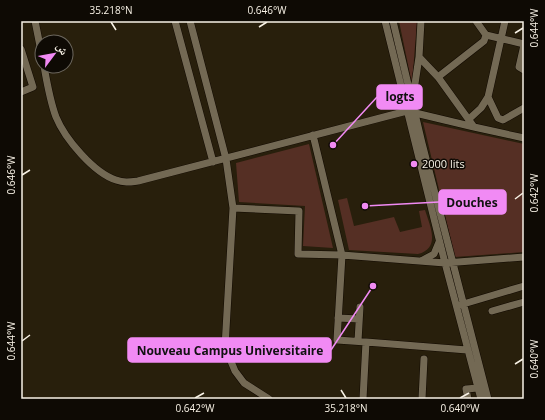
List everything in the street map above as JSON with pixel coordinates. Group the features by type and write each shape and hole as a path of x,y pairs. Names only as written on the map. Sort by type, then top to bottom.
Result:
{"lane":[{"path":"35,21 38,34"},
{"path":"175,21 213,162"},
{"path":"190,21 226,159 233,208 225,347 235,371 244,383 269,399"},
{"path":"385,21 439,242 448,263"},
{"path":"393,21 415,112 448,263 459,305 488,399"},
{"path":"412,101 419,57 421,21"},
{"path":"476,21 486,35 524,45 519,67 524,70"},
{"path":"469,119 481,108 488,97 505,21"},
{"path":"438,77 484,41 486,35"},
{"path":"21,49 33,87 21,92"},
{"path":"419,57 438,77 474,127"},
{"path":"46,74 51,99 61,128 86,158 111,178 126,182 138,181 226,159 407,111 524,138"},
{"path":"488,97 498,118 503,120 524,108"},
{"path":"314,135 342,255 337,340 467,350"},
{"path":"233,208 299,211 298,254 342,255 448,263 524,257"},
{"path":"420,261 434,254 439,242"},
{"path":"459,305 524,286"},
{"path":"492,312 524,302"},
{"path":"459,305 467,350 481,399"},
{"path":"358,341 360,307"},
{"path":"338,318 359,319"},
{"path":"363,399 366,342"},
{"path":"422,399 424,359"},
{"path":"468,399 466,389 478,388"}],"shaded area":[{"path":"399,21 417,21 412,84"},
{"path":"423,122 524,144 524,252 455,257"},
{"path":"309,144 333,248 303,246 305,206 239,202 236,163"},
{"path":"347,198 354,226 394,217 400,232 422,227 419,211 425,210 432,236 430,247 418,254 349,250 338,200"}],"place":[{"name":"logts","path":"333,145"},
{"name":"2000 lits","path":"414,164"},
{"name":"Douches","path":"365,206"},
{"name":"Nouveau Campus Universitaire","path":"373,286"}]}
